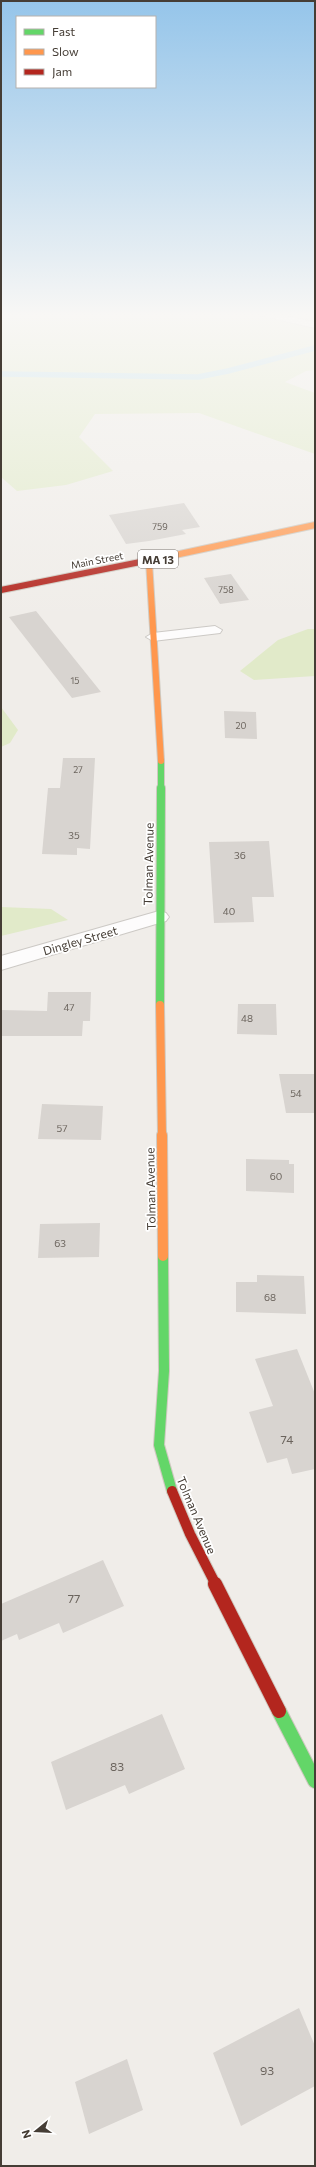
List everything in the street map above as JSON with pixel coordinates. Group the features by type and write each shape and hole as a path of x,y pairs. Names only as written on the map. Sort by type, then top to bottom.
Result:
{"street":[{"name":"Main Street","path":"1,590 149,561 315,525"},
{"name":"Tolman Avenue","path":"149,561 162,770 159,917 164,1371 159,1445 173,1494 190,1534 315,1781"},
{"name":"Dingley Street","path":"1,963 159,917"}],"lane":[{"path":"153,637 215,630"}],"green space":[{"path":"1,415 94,415 79,437 113,471 66,485 17,491 1,477"},
{"path":"205,415 315,415 315,454"},
{"path":"308,629 315,629 315,676 254,680 240,671 278,640"},
{"path":"1,707 18,730 10,743 1,747"},
{"path":"1,907 51,909 68,920 1,936"}],"building":[{"path":"184,503 200,527 182,530 186,534 149,541 126,544 109,515"},
{"path":"231,574 249,600 220,604 204,578"},
{"path":"36,611 101,692 72,698 9,617"},
{"path":"224,711 256,712 257,739 225,738"},
{"path":"63,758 95,758 90,849 77,848 77,855 42,854 48,788 60,788"},
{"path":"269,841 274,897 252,897 254,922 214,923 209,842"},
{"path":"48,992 91,992 90,1021 83,1021 82,1036 1,1036 1,1010 47,1011"},
{"path":"238,1004 276,1004 277,1035 237,1034"},
{"path":"279,1074 315,1074 315,1113 286,1113"},
{"path":"42,1104 103,1106 101,1140 38,1139"},
{"path":"246,1159 289,1160 289,1164 294,1164 294,1193 246,1191"},
{"path":"100,1223 99,1257 38,1258 40,1224"},
{"path":"257,1275 304,1276 306,1314 236,1312 236,1282 257,1282"},
{"path":"297,1349 315,1394 315,1469 292,1474 287,1458 267,1463 249,1412 273,1406 255,1359"},
{"path":"103,1560 124,1606 63,1633 59,1623 19,1640 17,1634 1,1641 1,1604"},
{"path":"162,1714 185,1769 129,1794 125,1785 66,1810 51,1762"},
{"path":"299,2008 315,2046 315,2086 241,2126 213,2053"},
{"path":"127,2059 143,2110 89,2134 75,2082"}],"traffic: fast":[{"path":"160,1005 161,761"},
{"path":"163,1256 164,1371 159,1445 172,1491"},
{"path":"279,1711 315,1781"}],"traffic: slow":[{"path":"175,555 315,525"},
{"path":"149,561 161,761"},
{"path":"160,1005 163,1256"}],"traffic: jam":[{"path":"1,590 175,555"},
{"path":"172,1491 190,1534 279,1711"}]}
